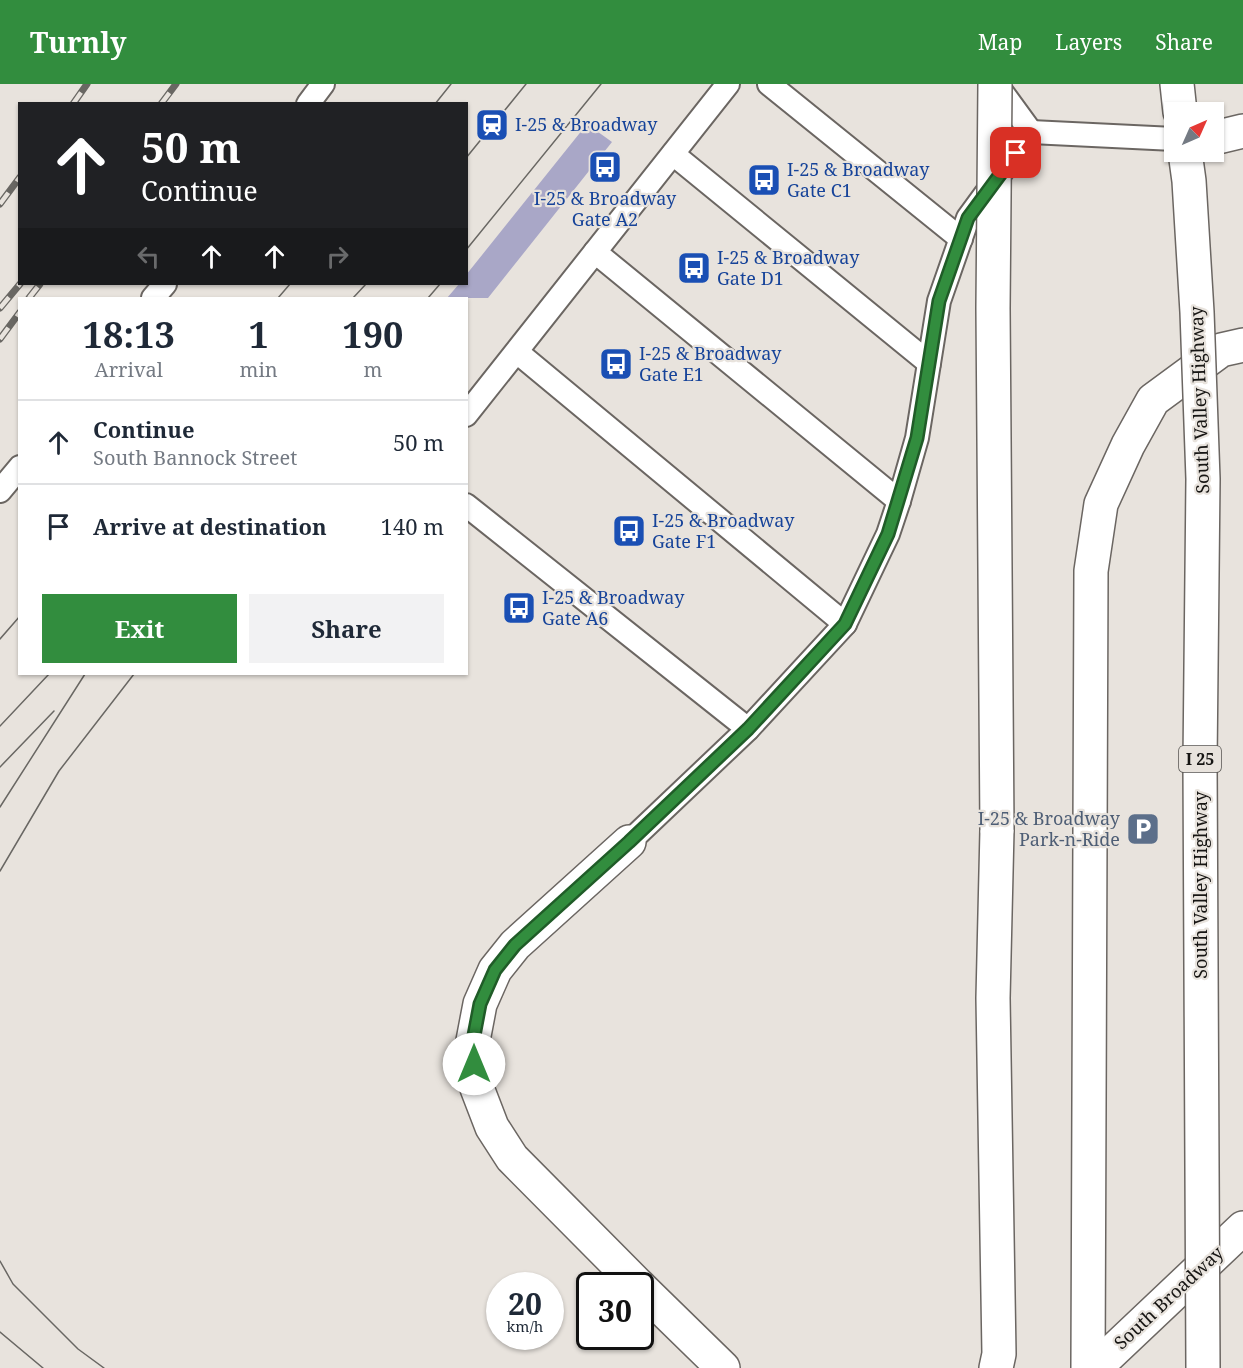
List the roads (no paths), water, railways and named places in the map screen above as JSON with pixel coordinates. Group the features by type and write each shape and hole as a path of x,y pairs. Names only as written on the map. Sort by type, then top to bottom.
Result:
{"main road":[{"path":"995,84 993,308 997,830 993,998 999,1354 996,1368"},
{"path":"1177,84 1179,102"},
{"path":"1224,136 1243,131"},
{"name":"South Valley Highway","path":"1186,162 1197,312 1203,479 1200,763 1203,1368"},
{"path":"1088,1368 1091,571 1101,504 1128,445 1153,400 1221,350 1243,345"},
{"path":"626,1272 512,1158 492,1127 477,1088 472,1046 480,1004 495,970 515,945 629,842"},
{"name":"South Broadway","path":"1095,1368 1243,1228"},
{"path":"654,1300 723,1368"}],"lane":[{"path":"310,102 323,84"},
{"path":"468,413 728,84"},
{"path":"769,84 961,239"},
{"path":"995,84 1031,132"},
{"path":"629,842 748,729 845,624 888,534 898,501 917,438 939,301 968,218 1031,132"},
{"path":"1031,132 1164,139"},
{"path":"673,154 929,363"},
{"path":"595,252 898,501"},
{"path":"154,297 164,285"},
{"path":"517,352 845,624"},
{"path":"0,491 18,469"},
{"path":"468,507 748,729"}],"tram line":[{"path":"437,102 451,84"},
{"path":"468,156 526,84"},
{"path":"468,248 601,84"},
{"path":"279,297 289,285"},
{"path":"354,297 365,285"},
{"path":"429,297 439,285"},
{"path":"0,639 18,618"},
{"path":"0,726 48,675"},
{"path":"0,807 84,675"},
{"path":"0,871 59,771 133,675"},
{"path":"0,767 54,711"},
{"path":"0,1261 13,1284 78,1349 104,1368"},
{"path":"0,1332 43,1368"}],"railway":[{"path":"74,102 87,84"},
{"path":"162,102 176,84"},
{"path":"0,204 18,180"},
{"path":"0,308 19,285"},
{"path":"30,297 39,285"},
{"path":"0,339 18,315"}],"place":[{"name":"I-25 & Broadway","path":"492,125"},
{"name":"I-25 & Broadway Gate A2","path":"605,167"},
{"name":"I-25 & Broadway Gate C1","path":"764,180"},
{"name":"I-25 & Broadway Gate D1","path":"694,268"},
{"name":"I-25 & Broadway Gate E1","path":"616,364"},
{"name":"I-25 & Broadway Gate F1","path":"629,531"},
{"name":"I-25 & Broadway Gate A6","path":"519,608"},
{"name":"I-25 & Broadway Park-n-Ride","path":"1143,829"}]}
